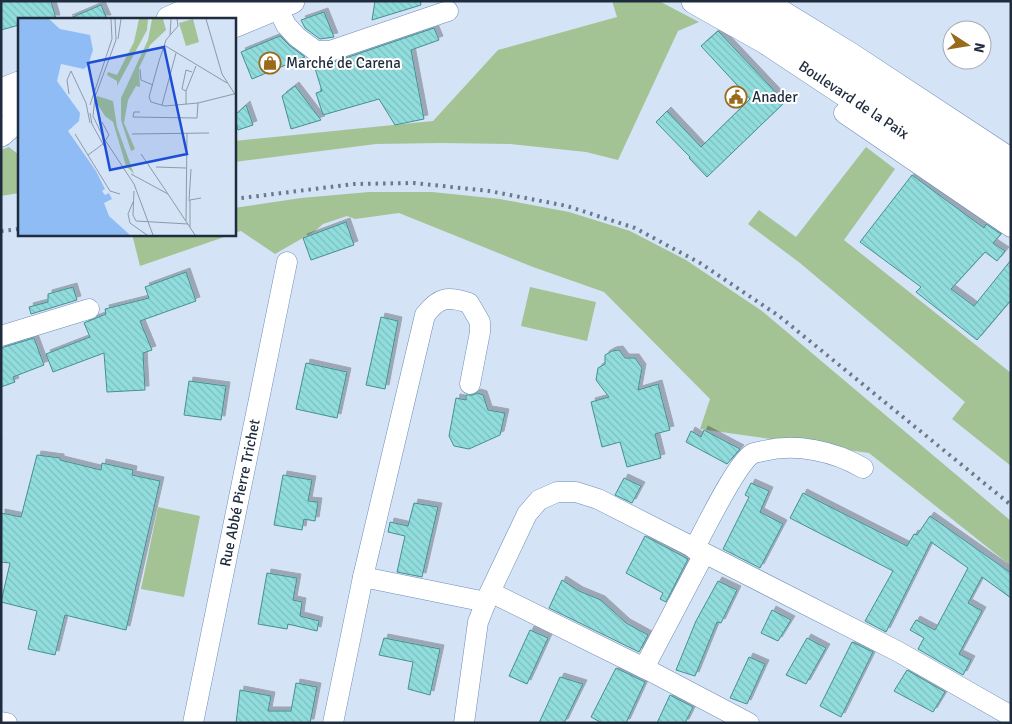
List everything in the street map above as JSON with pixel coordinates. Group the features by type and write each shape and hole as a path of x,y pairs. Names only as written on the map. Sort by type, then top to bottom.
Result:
{"main road":[{"path":"171,18 209,1"},
{"name":"Boulevard de la Paix","path":"694,1 730,12 766,41 1011,204"},
{"path":"762,1 850,55 1011,161"},
{"path":"235,25 285,4"},
{"path":"730,12 738,36 747,45 782,72 844,114"},
{"path":"1,91 18,84"},
{"path":"1,124 18,118"},
{"path":"1,134 18,119"}],"street":[{"path":"208,18 246,2"},
{"path":"222,18 246,2"},
{"path":"285,4 286,25 290,31 316,51 323,52 448,11"},
{"name":"Boulevard de la Paix","path":"730,12 750,11 1011,179"},
{"path":"1,106 18,98"},
{"path":"844,114 1011,227"},
{"name":"Rue Abbé Pierre Trichet","path":"193,723 287,262"},
{"path":"333,723 363,577 425,315 434,303 447,298 469,303 480,322 480,332 470,384"},
{"path":"1,336 89,309"},
{"path":"644,668 740,466 752,454 773,448 825,452 841,457 863,468"},
{"path":"464,723 478,622 488,597 527,514 539,500 557,492 576,492 588,495 897,651 1011,716"},
{"path":"363,577 488,597 644,668 749,723"},
{"path":"1,722 7,723"}],"green space":[{"path":"612,1 659,1 699,22 678,31 618,160 586,152 510,144 441,143 376,144 235,162 235,141 433,121 498,50 617,17"},
{"path":"9,147 18,154 18,193 1,196 1,150"},
{"path":"866,147 895,169 844,240 1011,373 1011,466 952,419 965,402 800,263 748,224 759,210 796,237"},
{"path":"369,192 432,192 500,199 569,212 630,231 686,260 762,311 1011,521 1011,566 869,453 700,429 710,399 604,292 533,267 399,213 355,219 347,216 323,224 315,231 275,254 241,231 235,233 235,208 301,198"},
{"path":"132,235 230,235 140,266"},
{"path":"530,287 596,302 587,341 521,326"},
{"path":"158,507 200,516 184,597 141,589"}],"building":[{"path":"1,1 51,1 56,18 18,18 18,25 1,30"},
{"path":"375,1 420,1 421,5 372,20"},
{"path":"101,5 107,18 70,18"},
{"path":"324,12 334,37 320,39 305,28 301,20"},
{"path":"434,28 439,40 411,50 424,119 395,125 379,99 323,115 316,93 322,91 314,65 308,67 306,58 315,63 334,62"},
{"path":"718,31 785,102 707,177 656,122 667,111 701,147 750,99 701,46"},
{"path":"280,36 305,57 252,79 241,52"},
{"path":"295,86 321,120 291,129 282,96"},
{"path":"246,105 253,125 238,130 235,115"},
{"path":"912,175 984,228 986,224 1001,234 993,243 1005,251 997,261 985,252 951,289 974,306 1011,260 1011,300 977,340 916,292 921,287 860,242"},
{"path":"346,222 354,245 311,260 303,238"},
{"path":"186,272 196,301 140,321 152,350 143,353 145,390 107,392 104,353 53,372 46,354 90,337 84,323 106,314 105,309 149,298 145,287"},
{"path":"73,287 77,300 31,314 29,307 48,302 48,294"},
{"path":"381,317 398,321 385,389 366,385"},
{"path":"34,338 44,365 13,377 15,382 1,387 1,348"},
{"path":"619,350 625,358 635,358 642,368 638,390 658,384 670,430 655,434 661,458 627,467 620,442 602,447 591,402 609,397 596,380 598,368 605,364 605,355"},
{"path":"306,363 347,372 337,418 296,409"},
{"path":"189,381 226,386 221,420 184,415"},
{"path":"477,393 483,395 488,410 505,413 500,435 469,449 454,446 449,436 456,398 466,400 466,395"},
{"path":"704,430 740,449 727,464 686,442 691,431 701,437"},
{"path":"37,455 60,458 60,460 101,470 102,463 133,470 132,475 160,481 126,630 65,615 55,655 28,649 37,611 1,602 10,563 1,562 1,513 21,517"},
{"path":"283,475 312,480 308,501 318,502 315,521 304,519 302,530 274,525"},
{"path":"624,478 641,486 632,503 615,495"},
{"path":"751,483 769,491 760,512 783,524 760,568 723,549 749,497 745,495"},
{"path":"803,493 907,546 914,534 917,535 930,516 1011,573 1011,598 982,577 968,603 982,611 959,654 971,660 963,675 918,649 924,638 910,630 916,620 935,630 968,568 931,542 886,632 865,621 893,571 790,518"},
{"path":"414,503 438,507 422,577 397,572 405,536 388,532 390,522 408,526"},
{"path":"645,536 688,559 666,602 660,599 663,593 626,573"},
{"path":"267,573 297,578 293,600 302,602 300,616 319,621 317,631 288,624 287,629 258,624"},
{"path":"562,580 579,591 601,600 626,623 648,635 639,652 549,608"},
{"path":"718,581 737,590 721,623 717,622 695,676 676,670 696,621"},
{"path":"772,610 791,620 778,641 761,633"},
{"path":"530,630 548,638 527,684 509,676"},
{"path":"384,638 440,649 430,695 408,689 413,662 379,655"},
{"path":"807,638 826,648 806,684 786,675"},
{"path":"852,642 873,652 841,717 820,706"},
{"path":"749,657 765,664 747,704 730,698"},
{"path":"616,668 645,682 626,723 602,723 591,717"},
{"path":"907,670 945,692 933,712 894,691"},
{"path":"560,677 583,684 564,723 539,723"},
{"path":"296,683 317,687 310,723 236,723 240,690 271,696 268,711 291,711"},
{"path":"670,695 693,707 685,723 657,723"}],"railway":[{"path":"235,199 354,184 414,183 489,191 567,206 635,228 700,263 779,316 1011,505"},
{"path":"1,231 18,229"}],"place":[{"name":"Marché de Carena","path":"270,63"},
{"name":"Anader","path":"736,97"}]}
